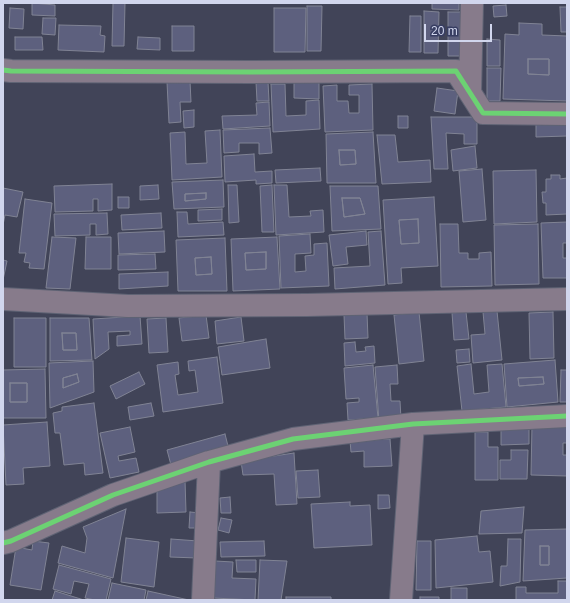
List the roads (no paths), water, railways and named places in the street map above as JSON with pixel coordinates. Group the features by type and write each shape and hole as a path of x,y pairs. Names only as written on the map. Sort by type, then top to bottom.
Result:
{"street":[{"path":"470,93 472,3"},
{"path":"3,70 251,72 456,71 483,113 567,114"},
{"path":"3,299 128,306 567,299"},
{"path":"3,544 113,495 209,462 293,439 413,424 567,416"},
{"path":"401,600 413,424"},
{"path":"203,600 209,462"}]}
